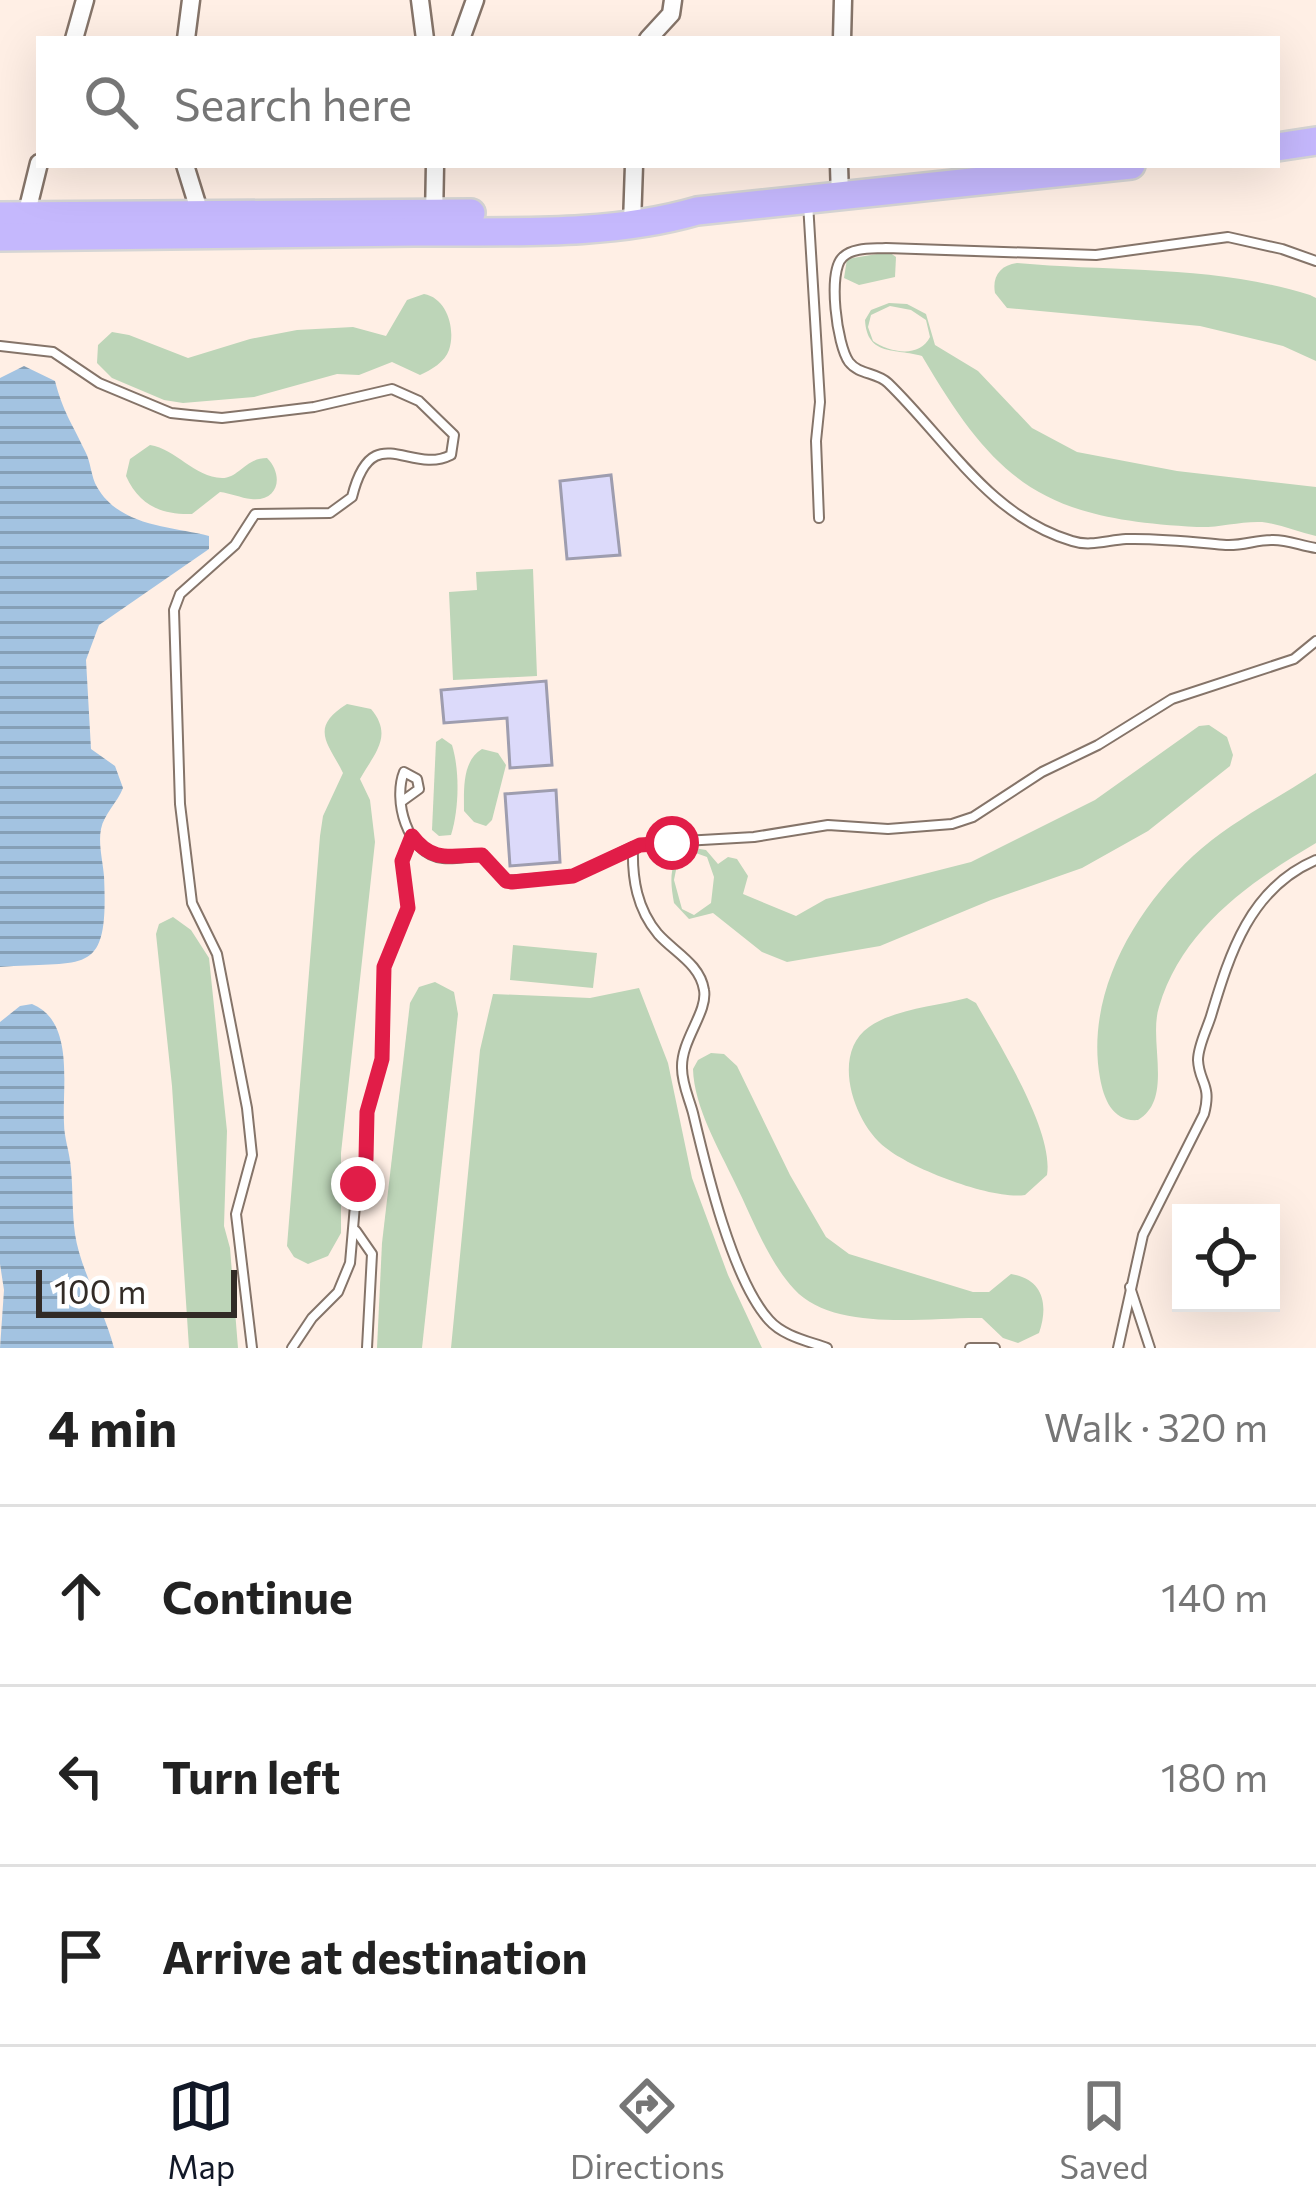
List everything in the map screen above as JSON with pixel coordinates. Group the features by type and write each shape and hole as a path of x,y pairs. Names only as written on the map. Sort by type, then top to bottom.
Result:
{"main road":[{"path":"1280,147 1316,141"},
{"path":"12,226 434,223 632,216 659,222 697,211 1104,168"}],"street":[{"path":"75,36 86,0"},
{"path":"186,36 191,0"},
{"path":"420,0 424,36"},
{"path":"462,36 476,0"},
{"path":"651,36 671,14 674,0"},
{"path":"842,36 843,0"},
{"path":"12,226 37,168"},
{"path":"186,168 203,225"},
{"path":"434,223 435,168"},
{"path":"632,216 634,168"},
{"path":"839,168 840,197"}],"lane":[{"path":"808,200 820,402 819,518"},
{"path":"1316,261 1228,237 1096,256 878,248 843,257 835,284 839,332 848,360 856,369 885,380 955,459 1024,520 1077,543 1162,538 1237,545 1276,539 1316,548"},
{"path":"0,346 53,352 108,387 190,416 222,418 314,406 392,388 419,400 454,435 452,454 439,461 394,452 370,458 358,473 352,497 330,513 255,514 235,545 180,594 174,610 180,804 192,903 217,955 252,1155 236,1214 252,1348"},
{"path":"401,802 419,846 439,858 482,855 512,882 573,876 650,843 754,837 828,825 888,829 952,824 973,817 1172,699 1294,659 1316,641"},
{"path":"292,1348 338,1292 350,1263 356,1194 366,1159 367,1112 382,1059 384,967 408,908 402,861 412,836"},
{"path":"634,848 641,907 656,932 699,974 704,986 705,998 684,1047 682,1077 727,1234 768,1319 782,1330 827,1348"},
{"path":"1118,1348 1149,1222 1204,1114 1208,1093 1199,1056 1232,950 1259,901 1294,871 1316,860"},
{"path":"355,1231 372,1254 367,1348"},
{"path":"1130,1285 1150,1348"},
{"path":"970,1348 995,1348"}],"green space":[{"path":"889,252 896,257 895,277 859,285 844,278 847,259"},
{"path":"1017,263 1201,274 1310,295 1316,298 1316,361 1283,346 1200,326 1007,308 995,293 995,282 1002,269"},
{"path":"424,294 444,308 451,342 444,358 420,375 392,362 359,375 337,374 254,397 183,403 112,378 97,363 98,345 112,332 188,358 297,330 353,327 386,336 407,300"},
{"path":"889,303 907,304 926,314 935,345 978,371 1032,428 1077,452 1177,471 1316,487 1316,536 1262,522 1205,527 1145,523 1063,504 1002,465 949,400 922,356 884,349 871,340 865,320 871,310","holes":["890,306 911,310 926,320 930,337 925,344 904,351 873,341 868,327 871,315"]},
{"path":"150,445 222,478 267,458 276,472 276,486 260,499 220,492 192,514 170,513 144,501 126,476 130,459"},
{"path":"533,569 537,676 453,680 449,592 477,590 476,572"},
{"path":"347,704 371,709 381,728 379,745 360,779 370,800 375,842 341,1153 341,1233 328,1256 308,1264 294,1257 287,1246 320,836 323,816 343,773 325,729"},
{"path":"1209,725 1227,737 1233,755 1230,766 1148,831 1082,868 880,946 787,962 762,952 713,913 689,919 674,903 671,879 674,865 688,847 706,850 718,864 728,857 737,859 748,876 743,894 796,916 826,899 971,862 1095,800 1199,726","holes":["693,852 707,857 714,877 711,903 694,915 682,909 674,880 678,860"]},
{"path":"442,738 452,745 457,790 451,835 439,836 432,830 436,742"},
{"path":"482,749 498,753 506,765 492,820 486,826 464,811 468,768"},
{"path":"1316,773 1316,843 1243,891 1184,954 1156,1021 1155,1098 1138,1120 1122,1117 1104,1094 1097,1047 1107,986 1134,929 1171,878 1207,844"},
{"path":"173,917 191,930 209,958 227,1131 224,1226 238,1348 189,1348 172,1086 156,934 159,924"},
{"path":"513,945 597,953 593,988 510,980"},
{"path":"435,982 454,992 458,1014 422,1348 377,1348 382,1243 410,1003 419,987"},
{"path":"639,988 668,1063 692,1178 728,1275 762,1348 451,1348 480,1050 493,994 590,998"},
{"path":"967,998 976,1003 1010,1064 1042,1135 1047,1175 1025,1195 973,1188 898,1156 874,1137 856,1106 849,1071 851,1054 869,1027 903,1012"},
{"path":"711,1053 724,1054 737,1066 826,1237 849,1254 973,1292 989,1292 1011,1274 1022,1277 1041,1295 1039,1333 1018,1343 1003,1338 982,1318 857,1317 811,1303 794,1289 761,1238 703,1113 693,1069"}],"water":[{"path":"24,366 55,381 95,483 107,500 147,523 209,536 209,549 99,625 86,660 91,749 115,766 123,788 101,829 104,909 96,948 72,962 0,967 0,378"},
{"path":"32,1004 46,1013 60,1040 75,1234 114,1348 0,1348 4,1290 0,1264 0,1022 20,1006"}],"building":[{"path":"611,475 620,555 567,559 560,481"},
{"path":"546,681 552,765 510,768 507,718 444,723 441,690"},
{"path":"556,790 560,862 510,866 505,794"}],"route":[{"path":"358,1184 366,1159 367,1112 382,1059 384,967 408,908 402,861 412,836 439,858 482,855 512,882 573,876 640,845 672,843"}]}
